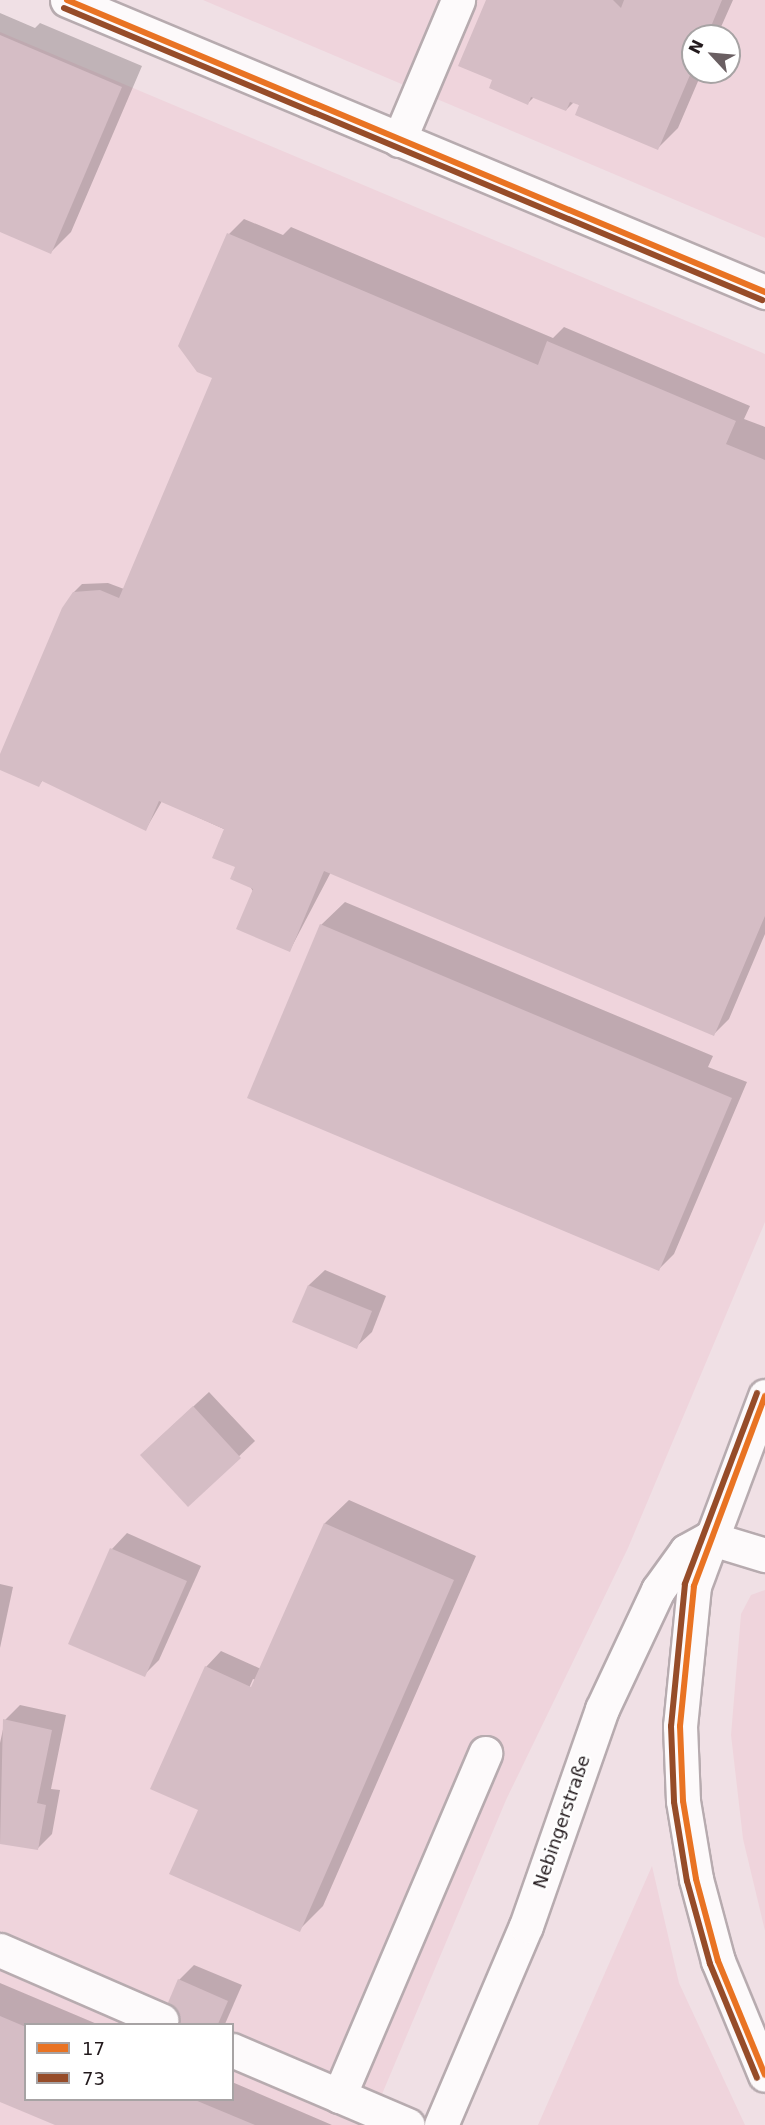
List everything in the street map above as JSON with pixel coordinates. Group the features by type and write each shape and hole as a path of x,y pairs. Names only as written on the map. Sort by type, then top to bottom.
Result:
{"street":[{"path":"67,0 765,292"},
{"path":"399,140 458,0"},
{"path":"765,1396 709,1538 690,1603 681,1726 688,1835 718,1961 765,2075"},
{"path":"709,1538 765,1556"},
{"name":"Nebingerstraße","path":"441,2125 526,1926 603,1708 632,1642 677,1561 709,1538"},
{"path":"349,2108 485,1753"},
{"path":"0,1950 161,2020"},
{"path":"234,2051 349,2108 408,2125"}],"shaded area":[{"path":"203,0 765,0 765,238"},
{"path":"0,32 765,354 765,1222 628,1548 506,1800 369,2125 0,2125"},
{"path":"765,1590 765,1931 743,1839 731,1735 741,1614 751,1595"},
{"path":"652,1866 679,1983 745,2125 538,2125"}],"building":[{"path":"486,0 613,0 621,8 624,0 722,0 712,24 681,24 681,84 686,84 658,150 575,115 579,105 570,102 566,111 531,97 528,105 489,88 492,80 458,66"},
{"path":"0,35 122,87 51,254 0,232"},
{"path":"227,233 538,365 547,341 736,421 726,444 765,460 765,916 714,1036 324,871 290,952 236,929 253,889 230,879 235,867 212,858 224,829 159,801 146,831 42,781 39,787 0,770 0,754 62,608 73,592 100,590 119,598 212,378 197,372 178,346"},
{"path":"320,924 732,1098 659,1271 247,1098"},
{"path":"308,1285 372,1311 357,1349 292,1322"},
{"path":"193,1406 241,1458 188,1507 140,1455"},
{"path":"324,1523 454,1580 300,1932 169,1874 198,1810 150,1789 205,1666 251,1687"},
{"path":"110,1548 187,1581 145,1677 68,1644"},
{"path":"3,1719 52,1730 37,1803 46,1805 38,1850 0,1844"},
{"path":"178,1979 228,2001 218,2023 159,2023"},
{"path":"0,2016 24,2026 24,2101 197,2101 255,2125 55,2125 0,2102"}],"transit line":[{"name":"17","path":"67,0 765,292"},
{"name":"73","path":"64,8 762,300"},
{"name":"73","path":"757,1393 685,1584 671,1726 674,1802 687,1881 710,1964 757,2078"},
{"name":"17","path":"765,1396 694,1586 680,1726 683,1801 696,1879 718,1961 765,2075"}]}
